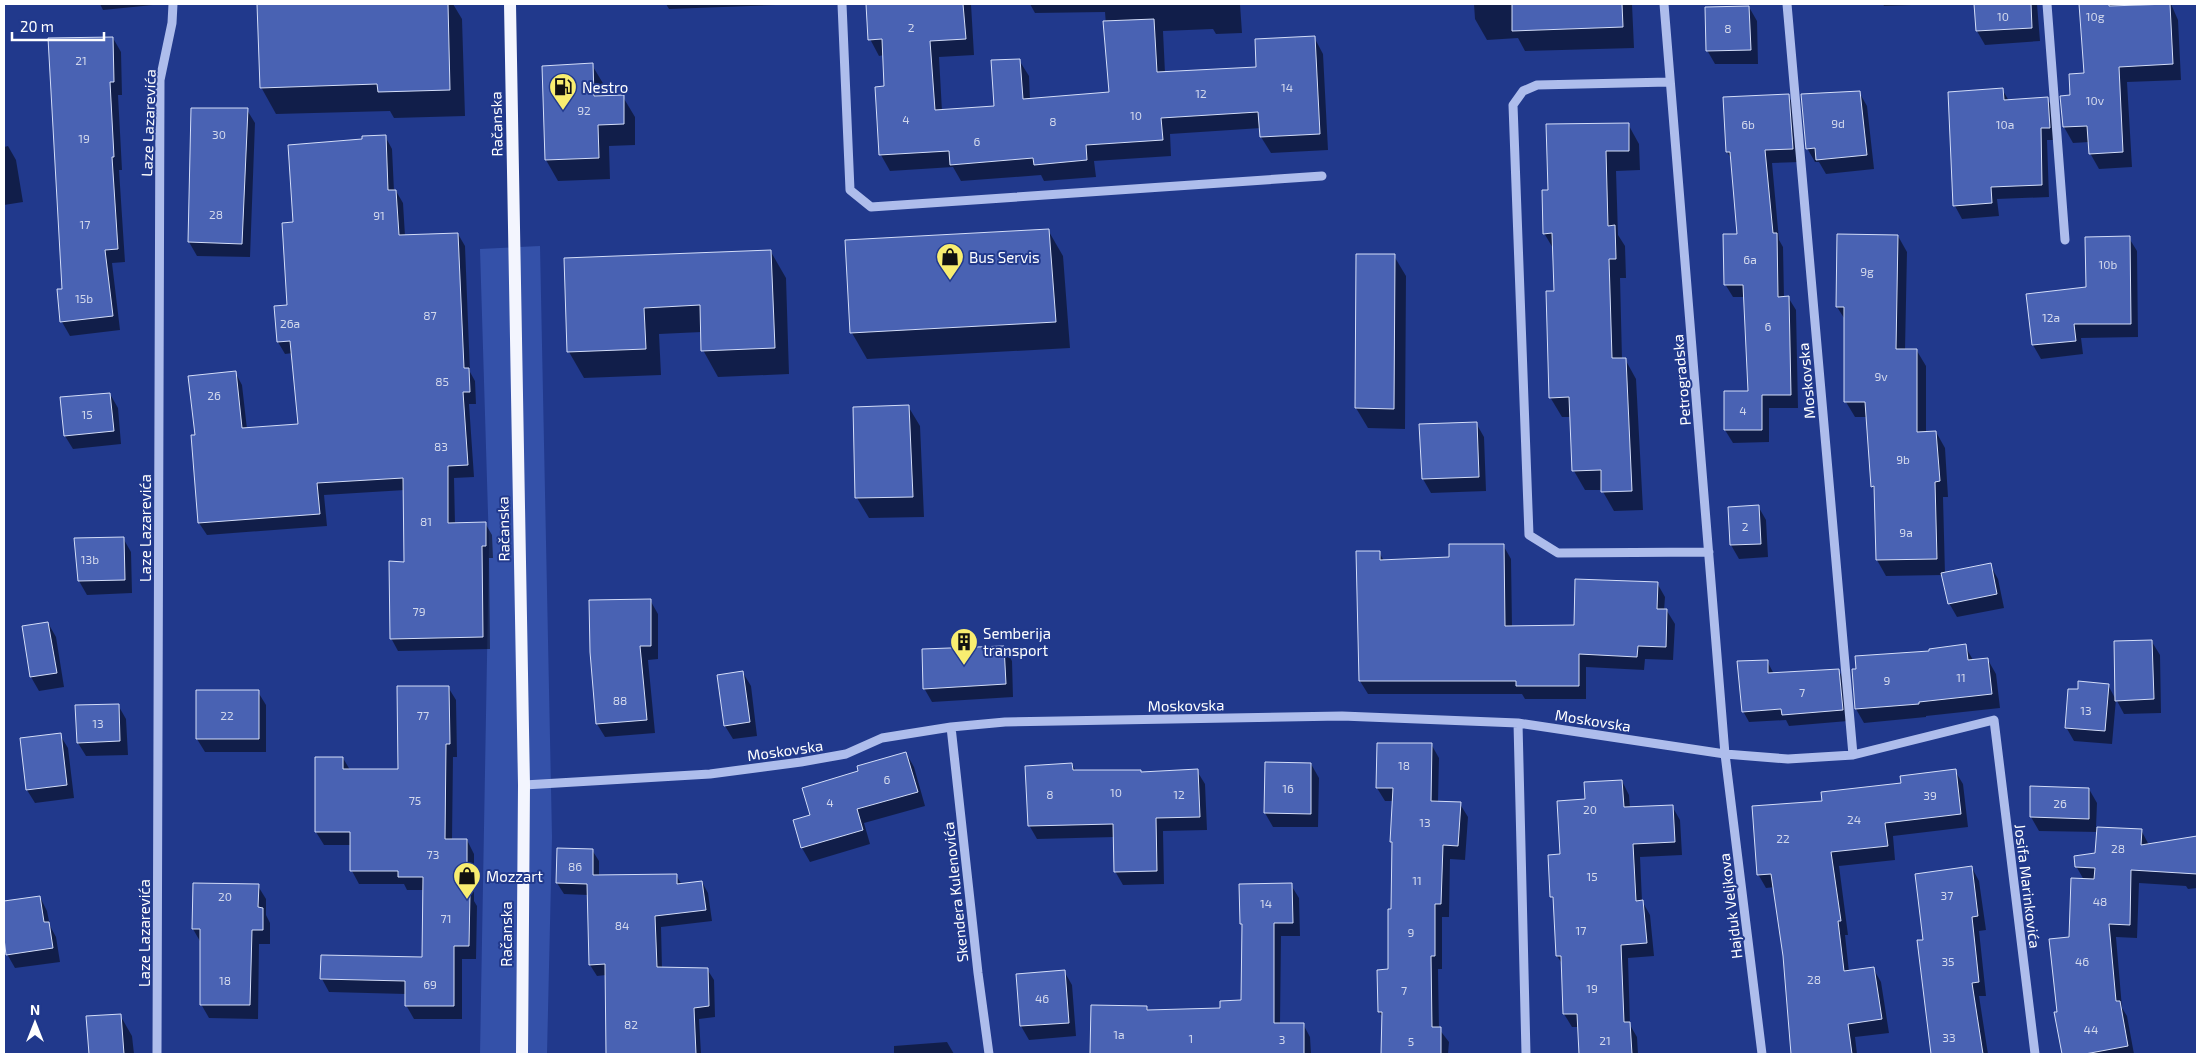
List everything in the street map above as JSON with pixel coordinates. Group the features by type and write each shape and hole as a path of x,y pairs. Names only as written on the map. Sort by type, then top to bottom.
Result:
{"main road":[{"name":"Račanska","path":"510,4 524,785 522,1054"}],"street":[{"name":"Laze Lazarevića","path":"157,1054 160,80 172,23 173,4"},
{"path":"842,4 850,190 870,207 1322,176"},
{"name":"Petrogradska","path":"1664,4 1725,754"},
{"name":"Moskovska","path":"1787,4 1853,755"},
{"path":"2047,4 2065,240"},
{"path":"1669,82 1537,85 1523,91 1514,105 1529,534 1558,553 1709,552"},
{"name":"Moskovska","path":"524,785 710,774 802,762 846,754 882,738 951,726 1005,722 1342,716 1518,723 1725,754 1788,759 1853,755 1994,720"},
{"name":"Josifa Marinkovića","path":"1994,720 2035,1054"},
{"path":"1518,723 1526,1054"},
{"name":"Skendera Kulenovića","path":"951,726 978,973 989,1054"},
{"name":"Hajduk Veljkova","path":"1725,754 1762,1054"}],"shaded area":[{"path":"540,246 552,837 547,1054 480,1054 489,546 480,249"}],"building":[{"path":"257,4 448,4 450,90 378,92 377,84 260,88"},
{"path":"866,4 963,4 966,39 930,41 935,110 994,106 991,60 1020,59 1023,99 1109,92 1103,21 1154,19 1157,72 1256,67 1255,39 1315,36 1320,134 1260,137 1258,112 1161,118 1163,140 1086,145 1087,160 1034,165 1033,158 950,165 949,151 879,155 875,87 884,86 882,39 868,40"},
{"path":"1512,4 1622,4 1623,27 1512,31"},
{"path":"1974,4 2031,4 2032,28 1976,31"},
{"path":"2079,4 2109,4 2109,6 2170,4 2173,64 2119,67 2123,152 2089,154 2087,126 2063,127 2060,96 2070,95 2069,74 2084,73"},
{"path":"1749,6 1751,50 1706,51 1705,7"},
{"path":"113,37 114,82 110,82 114,157 112,157 118,249 105,250 113,316 60,322 57,289 62,289 48,38"},
{"path":"593,63 594,96 624,95 624,124 598,125 599,158 545,160 542,66"},
{"path":"2003,88 2004,100 2048,97 2050,128 2041,128 2042,185 1991,187 1992,203 1953,206 1948,92"},
{"path":"1860,91 1867,155 1816,160 1815,148 1806,149 1801,94"},
{"path":"1789,94 1793,149 1765,150 1773,233 1777,233 1778,297 1789,296 1791,395 1762,395 1762,430 1724,430 1724,391 1748,391 1743,285 1724,285 1723,234 1737,234 1730,152 1726,152 1723,97"},
{"path":"191,108 248,108 242,244 188,242"},
{"path":"1629,123 1629,151 1606,151 1608,226 1615,225 1616,259 1609,259 1612,358 1626,358 1632,491 1601,492 1601,470 1572,471 1569,397 1549,398 1546,291 1554,291 1552,233 1543,234 1542,190 1548,190 1546,124"},
{"path":"386,135 388,190 396,190 399,235 458,233 464,368 469,368 470,392 463,392 468,465 448,466 448,523 486,522 486,546 482,546 483,637 390,639 389,561 404,562 403,478 317,483 320,514 198,523 191,435 195,435 188,376 236,371 242,428 298,424 290,341 277,342 274,306 287,305 282,223 293,222 288,145 362,139 362,136"},
{"name":"Bus Servis","path":"1049,229 1056,322 850,333 845,240"},
{"path":"1837,234 1898,235 1896,349 1917,349 1917,432 1936,431 1940,481 1935,482 1937,559 1876,560 1874,486 1871,487 1865,402 1844,402 1844,307 1836,307"},
{"path":"2130,236 2131,324 2074,324 2076,341 2032,345 2026,294 2086,287 2085,237"},
{"path":"771,250 775,348 701,351 700,305 644,308 646,349 567,352 564,258"},
{"path":"1356,254 1395,254 1394,409 1355,408"},
{"path":"110,393 114,431 64,436 60,397"},
{"path":"909,405 913,497 855,498 853,407"},
{"path":"1477,422 1479,477 1422,479 1419,424"},
{"path":"1759,505 1761,544 1730,545 1728,507"},
{"path":"124,537 125,580 78,581 74,538"},
{"path":"1449,544 1504,544 1505,626 1574,625 1575,579 1658,582 1657,609 1667,609 1666,647 1638,646 1637,657 1579,654 1579,686 1516,686 1516,681 1359,681 1356,551 1380,551 1380,560 1449,557"},
{"path":"1991,563 1997,594 1948,604 1941,573"},
{"path":"651,599 651,646 640,646 647,720 596,724 590,652 589,600"},
{"path":"48,622 57,673 30,677 22,626"},
{"path":"2152,640 2154,699 2115,701 2114,641"},
{"path":"1966,644 1968,660 1988,658 1992,694 1919,702 1919,704 1855,709 1852,669 1856,669 1855,656 1929,651 1929,649"},
{"name":"Semberija transport","path":"1004,646 1006,684 923,689 922,649"},
{"path":"1768,660 1768,673 1839,669 1843,710 1782,715 1781,709 1742,712 1737,661"},
{"path":"743,671 750,722 724,726 717,675"},
{"path":"2078,681 2109,684 2105,731 2065,728 2068,689 2078,689"},
{"path":"397,686 449,686 450,744 446,744 445,839 467,839 467,891 470,891 469,946 454,946 454,1006 405,1006 405,981 320,979 321,955 422,957 423,877 398,877 398,871 350,871 350,832 315,832 315,757 343,757 343,769 398,769"},
{"path":"196,690 259,690 259,739 196,739"},
{"path":"119,704 120,741 77,743 75,705"},
{"path":"61,733 67,785 26,790 20,738"},
{"path":"1377,743 1432,743 1431,801 1461,802 1458,846 1443,845 1441,904 1435,904 1435,956 1431,956 1432,1027 1441,1027 1441,1054 1381,1054 1382,1012 1378,1012 1377,970 1388,969 1388,909 1391,909 1392,842 1390,842 1393,788 1376,788"},
{"path":"906,752 918,792 857,809 863,830 801,848 793,820 810,815 802,788 858,771 857,766"},
{"path":"1265,762 1311,763 1311,814 1264,813"},
{"path":"1072,763 1073,770 1141,770 1141,772 1198,769 1200,817 1156,818 1157,871 1114,872 1113,824 1028,826 1025,766"},
{"path":"1956,769 1961,814 1885,823 1888,846 1831,852 1841,921 1838,921 1844,971 1874,967 1882,1019 1848,1024 1852,1054 1791,1054 1783,956 1771,874 1757,875 1752,806 1822,801 1821,792 1901,783 1900,776"},
{"path":"1622,780 1624,807 1673,805 1675,842 1633,844 1636,901 1643,900 1647,943 1621,945 1624,1022 1630,1022 1632,1054 1579,1054 1577,1014 1563,1014 1561,956 1556,956 1553,897 1550,897 1548,855 1560,854 1557,801 1585,799 1584,782"},
{"path":"2030,786 2089,788 2089,819 2030,817"},
{"path":"2097,827 2142,829 2141,845 2197,836 2197,874 2131,870 2130,925 2109,924 2116,1001 2120,1001 2128,1046 2085,1054 2062,1054 2054,1012 2057,1012 2049,939 2069,937 2071,878 2094,879 2095,868 2075,867 2074,856 2095,853"},
{"path":"557,848 593,849 593,875 677,874 677,884 702,881 706,910 655,916 657,967 708,968 709,1006 694,1008 696,1054 606,1054 605,964 589,965 587,884 556,883"},
{"path":"1972,866 1978,916 1972,917 1979,982 1972,983 1983,1054 1931,1054 1917,940 1923,940 1915,874"},
{"path":"193,883 259,884 258,907 263,908 263,930 252,930 250,1005 200,1005 200,929 192,929"},
{"path":"1292,883 1293,923 1274,923 1274,1023 1304,1023 1304,1054 1090,1054 1091,1005 1147,1006 1147,1010 1220,1008 1220,1001 1241,1000 1242,924 1240,924 1239,884"},
{"path":"40,896 44,922 49,922 53,948 6,955 4,901"},
{"path":"1065,970 1069,1023 1020,1026 1016,974"},
{"path":"121,1014 124,1054 89,1054 86,1016"}],"place":[{"name":"Nestro","path":"563,111"},
{"name":"Bus Servis","path":"950,281"},
{"name":"Semberija transport","path":"964,666"},
{"name":"Mozzart","path":"467,900"}]}
